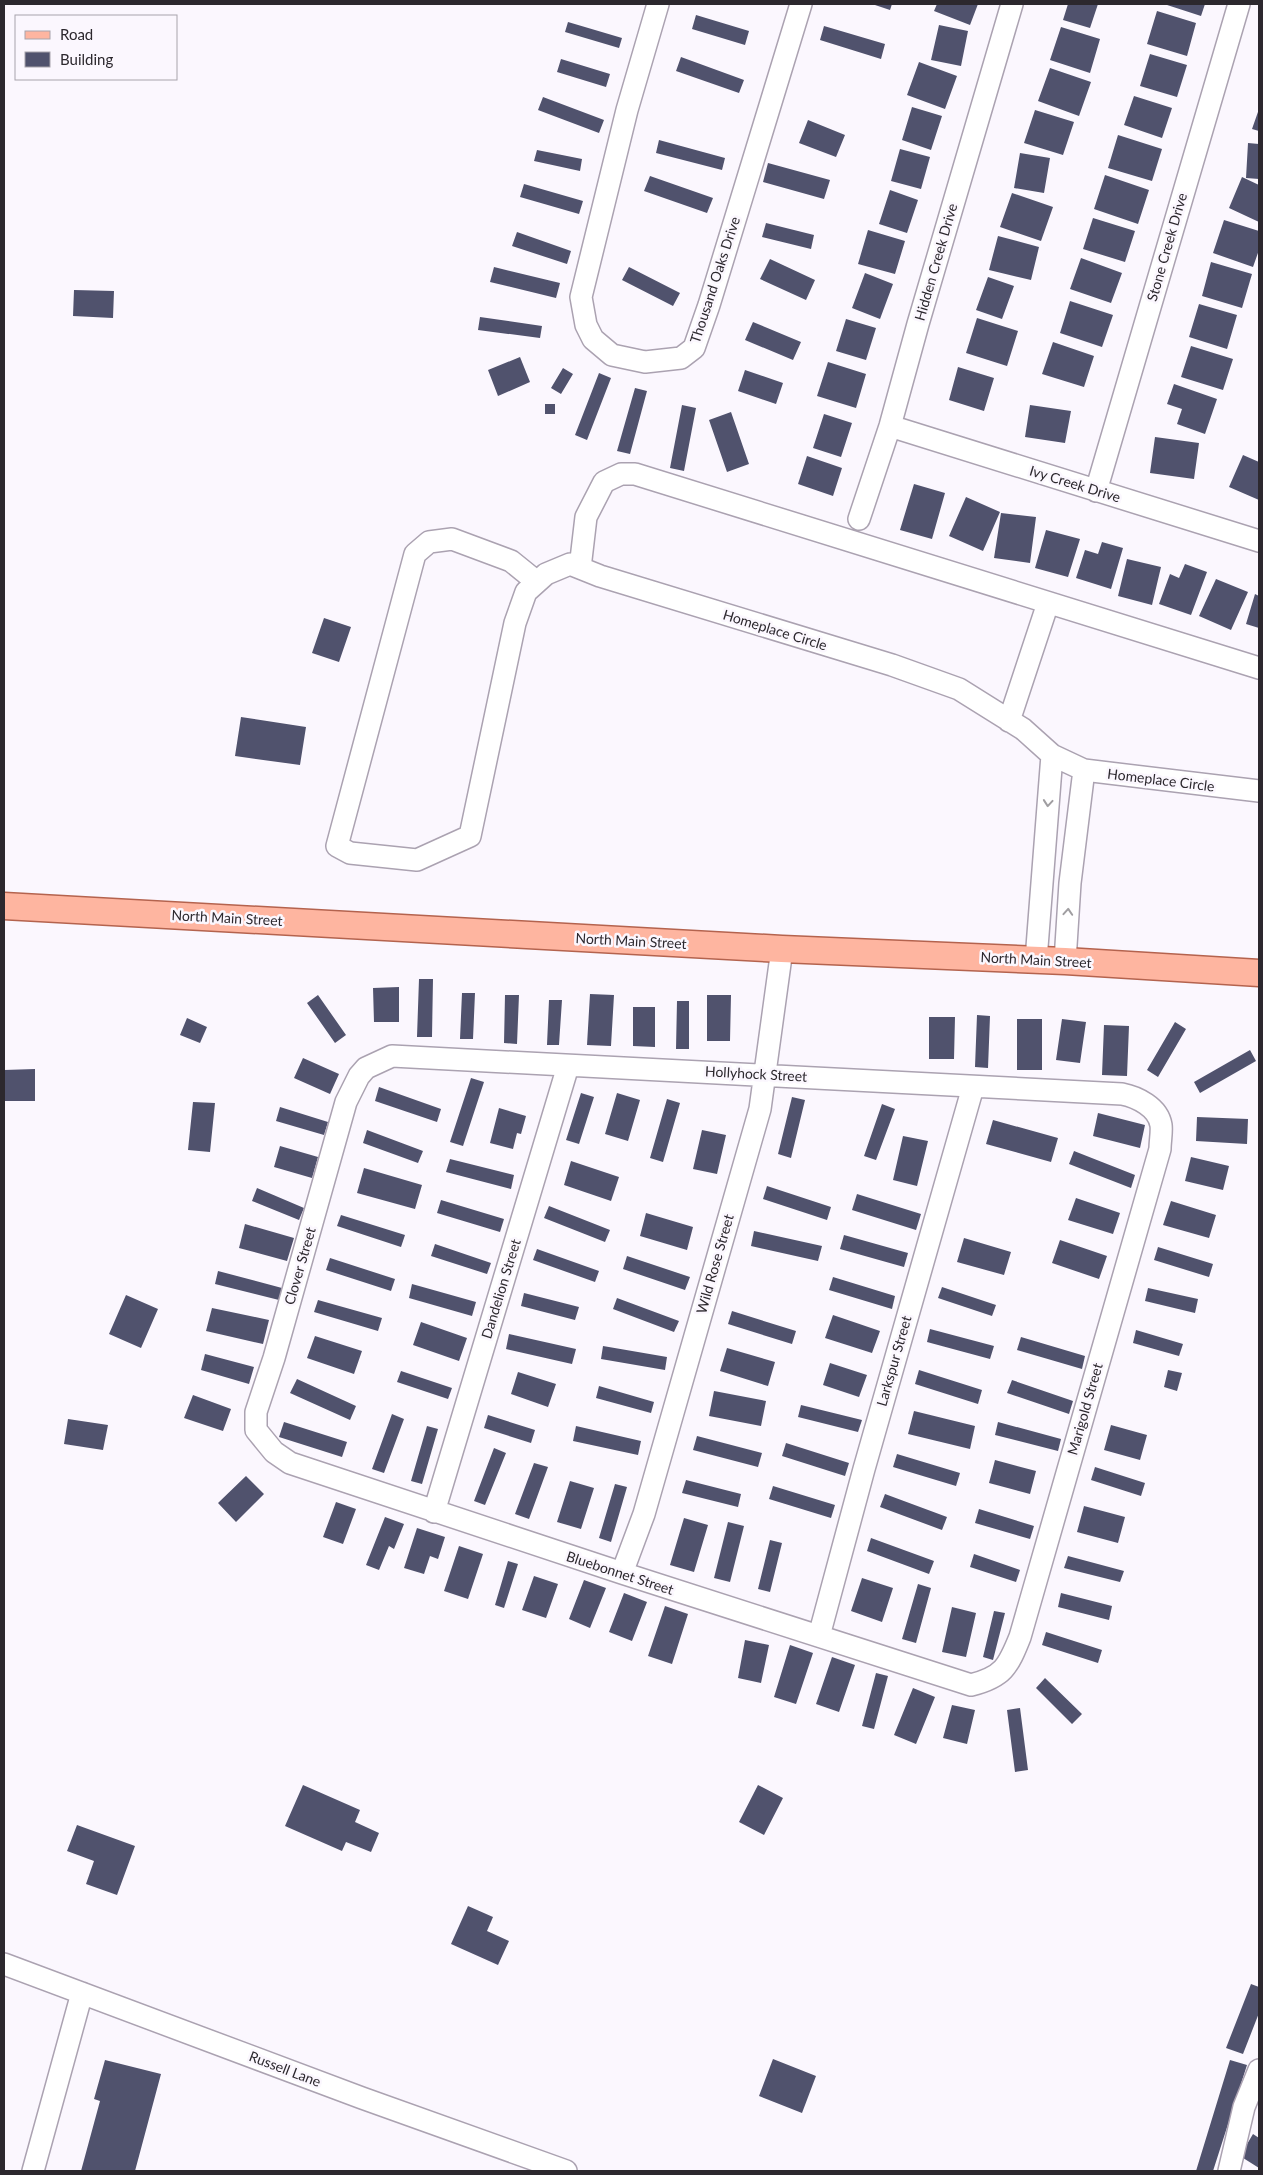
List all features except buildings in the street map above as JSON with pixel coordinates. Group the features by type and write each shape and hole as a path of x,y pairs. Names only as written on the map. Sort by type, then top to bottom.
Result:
{"main road":[{"name":"North Main Street","path":"4,906 782,949 1065,961 1259,973"}],"street":[{"name":"Thousand Oaks Drive","path":"658,4 627,110 582,296 586,325 593,339 612,355 645,362 681,358 694,348 709,305 801,4"},
{"name":"Hidden Creek Drive","path":"859,519 890,426 1012,4"},
{"name":"Stone Creek Drive","path":"1096,491 1239,4"},
{"name":"Ivy Creek Drive","path":"890,426 1259,541"},
{"path":"580,568 586,517 604,482 621,474 635,474 1259,668"},
{"name":"Homeplace Circle","path":"537,582 511,561 452,539 429,542 415,554 337,846 350,853 417,860 470,836 516,623 526,592 546,574 570,564 600,576 892,665 959,689 1023,729 1052,755 1084,770 1259,791"},
{"path":"1009,720 1048,603"},
{"path":"1036,960 1052,755"},
{"path":"1065,961 1073,858 1084,770"},
{"path":"1044,854 1073,858"},
{"name":"Wild Rose Street","path":"622,1574 644,1514 760,1109 782,949"},
{"name":"Hollyhock Street","path":"359,1076 366,1068 392,1056 1122,1094 1137,1096 1154,1111"},
{"name":"Dandelion Street","path":"434,1512 568,1066"},
{"name":"Clover Street","path":"274,1452 256,1430 256,1412 274,1358 346,1102 359,1076"},
{"name":"Larkspur Street","path":"819,1636 864,1469 973,1087"},
{"name":"Marigold Street","path":"970,1685 990,1680 1010,1663 1020,1637 1160,1149 1161,1124 1154,1111"},
{"name":"Bluebonnet Street","path":"274,1452 290,1463 434,1512 970,1685"},
{"name":"Russell Lane","path":"4,1964 566,2171"},
{"path":"33,2171 82,1993"},
{"path":"1229,2171 1244,2107 1259,2070"}]}
